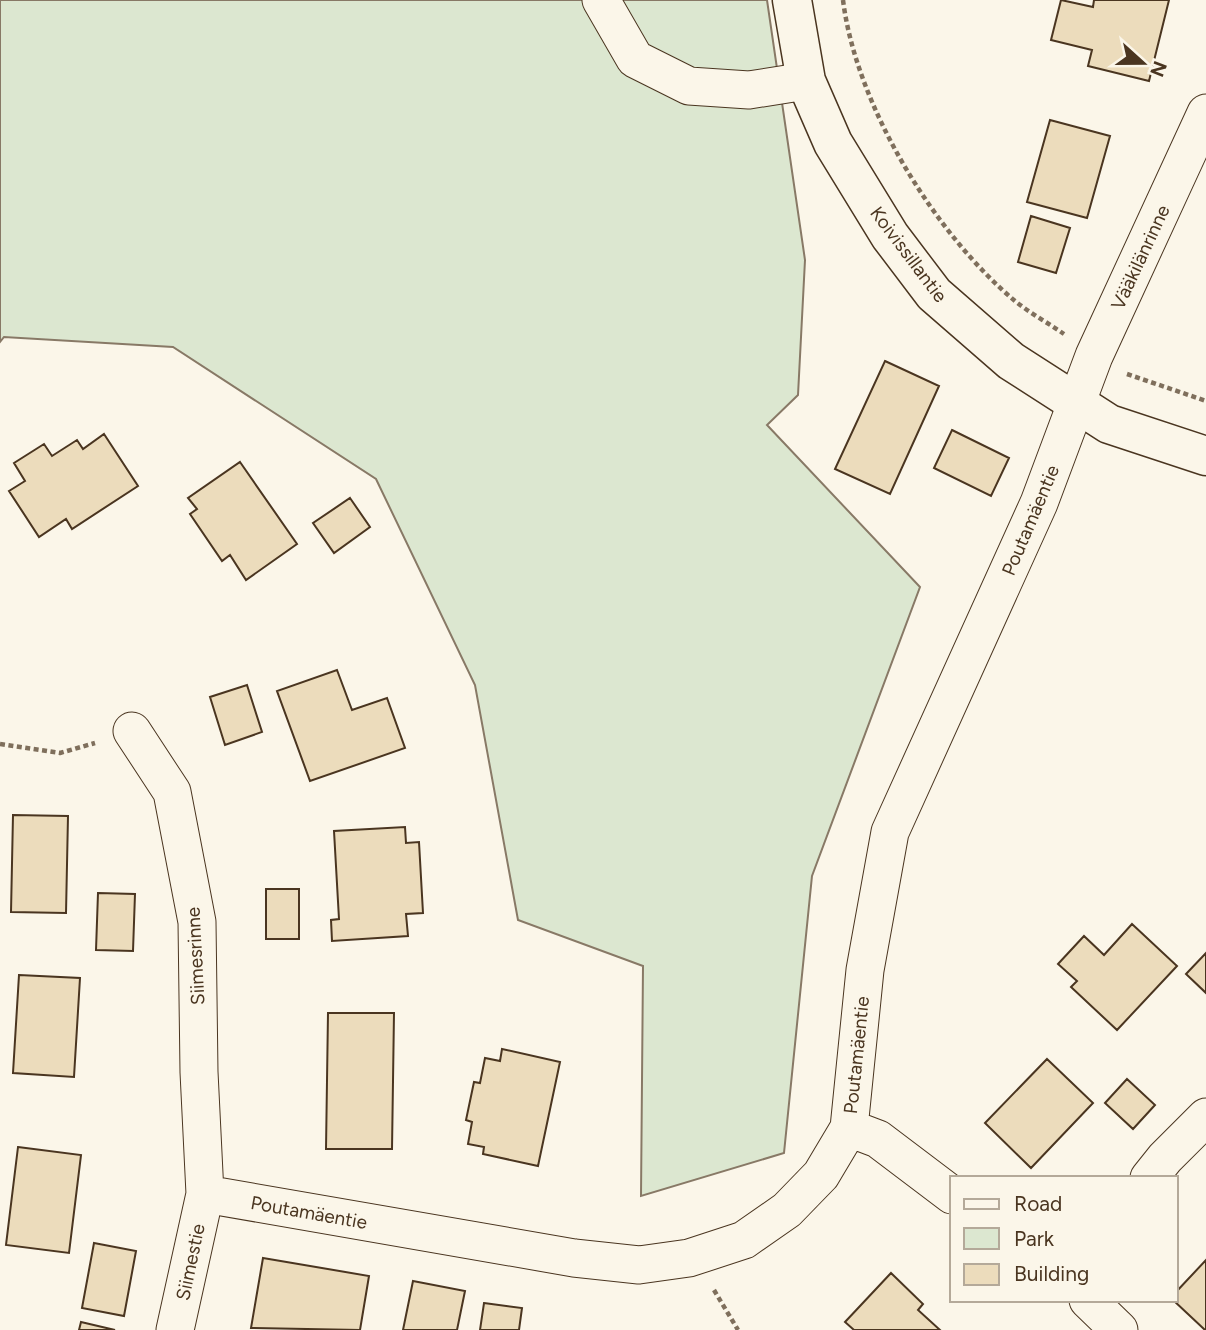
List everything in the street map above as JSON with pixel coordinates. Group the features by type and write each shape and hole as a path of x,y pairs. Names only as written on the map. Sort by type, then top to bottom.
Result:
{"street":[{"path":"601,0 635,59 689,86 750,90 806,81"},
{"name":"Koivissillantie","path":"792,0 806,81 841,155 890,236 934,294 1011,361 1110,424 1206,456"},
{"name":"Vääkilänrinne","path":"1077,403 1094,356 1206,113"},
{"name":"Poutamäentie","path":"205,1194 574,1258 639,1265 690,1258 744,1240 787,1210 821,1175 849,1128 865,971 890,832 1039,503 1077,403"},
{"name":"Siimesrinne","path":"132,731 172,792 197,922 199,1072 205,1194"},
{"path":"1151,1176 1206,1117"},
{"path":"849,1128 878,1139 950,1193"},
{"name":"Siimestie","path":"175,1330 205,1194"},
{"path":"1090,1302 1119,1330"}],"path":[{"path":"843,0 861,72 883,125 925,201 970,256 1016,301 1094,356 1128,374 1206,401"},
{"path":"1110,424 1133,362"},
{"path":"0,744 60,753 132,731"},
{"path":"712,1286 738,1330"}],"green space":[{"path":"0,0 767,0 805,260 798,395 767,425 920,587 812,876 784,1153 641,1196 643,966 518,920 475,685 376,479 173,347 4,337 0,342"}],"building":[{"path":"1061,0 1093,7 1094,0 1169,0 1149,81 1088,66 1092,50 1051,40"},
{"path":"1050,120 1110,136 1087,218 1027,202"},
{"path":"1031,216 1070,228 1056,273 1018,262"},
{"path":"885,361 939,386 890,494 835,469"},
{"path":"952,430 1009,458 991,496 934,468"},
{"path":"104,434 138,486 72,529 66,519 39,537 9,491 25,481 14,463 44,444 52,456 77,440 83,449"},
{"path":"240,462 297,544 246,580 230,555 222,561 190,514 197,509 188,498"},
{"path":"350,498 370,527 334,553 313,523"},
{"path":"337,670 352,710 387,698 405,748 310,781 277,691"},
{"path":"247,685 262,732 225,745 210,697"},
{"path":"13,815 68,816 66,913 11,912"},
{"path":"405,827 406,843 419,842 423,913 406,914 408,936 332,941 331,920 339,919 334,831"},
{"path":"266,889 299,889 299,939 266,939"},
{"path":"98,893 135,894 133,951 96,950"},
{"path":"1132,924 1177,966 1117,1030 1071,987 1077,981 1058,964 1084,936 1104,955"},
{"path":"1206,953 1206,993 1186,974"},
{"path":"19,975 80,978 74,1077 13,1073"},
{"path":"328,1013 394,1013 392,1149 326,1149"},
{"path":"502,1049 560,1062 538,1166 483,1154 484,1147 468,1144 472,1122 466,1120 474,1082 480,1083 485,1058 500,1061"},
{"path":"1047,1059 1093,1103 1031,1168 985,1123"},
{"path":"1127,1079 1155,1105 1133,1129 1105,1103"},
{"path":"18,1147 81,1155 69,1253 6,1245"},
{"path":"94,1243 136,1251 124,1316 82,1308"},
{"path":"263,1258 369,1276 360,1330 251,1328"},
{"path":"1206,1260 1206,1330 1175,1302 1178,1302 1178,1290"},
{"path":"891,1273 923,1304 918,1310 940,1330 854,1330 845,1322"},
{"path":"413,1281 465,1291 457,1330 403,1330"},
{"path":"484,1303 522,1308 519,1330 480,1330"},
{"path":"81,1322 115,1330 79,1330"}]}
